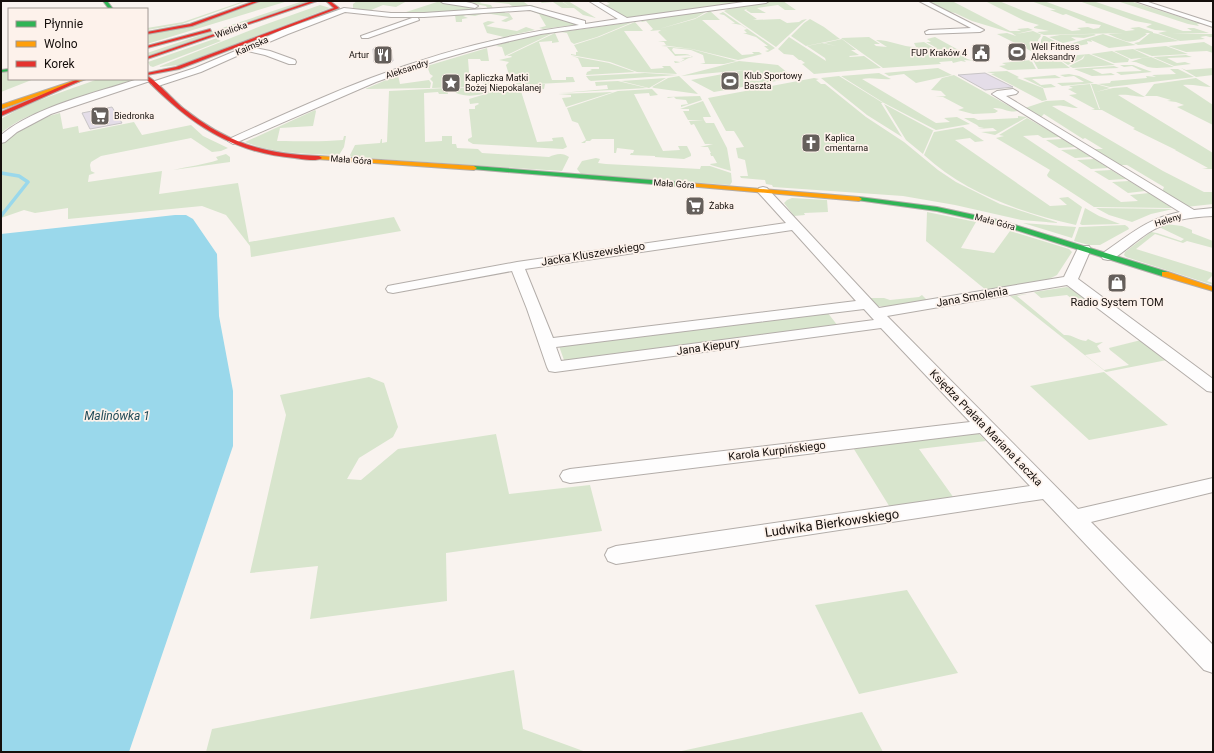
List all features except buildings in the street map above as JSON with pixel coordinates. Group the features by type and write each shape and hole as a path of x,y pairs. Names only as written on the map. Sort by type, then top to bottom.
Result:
{"main road":[{"path":"148,33 191,25 258,1"},
{"name":"Wielicka","path":"148,52 298,1"},
{"name":"Wielicka","path":"148,58 315,1"},
{"path":"148,78 334,10 338,7 328,1"},
{"path":"288,10 317,5 329,5 334,8 334,10"},
{"path":"148,47 210,30"},
{"name":"Mała Góra","path":"148,78 165,94 214,131 244,146 287,156 455,166 763,191 873,200 938,209 1002,223 1213,289"},
{"path":"1,100 61,80"},
{"path":"1,107 81,80"},
{"path":"1,114 81,80"}],"street":[{"path":"443,1 482,7 488,11"},
{"path":"592,1 622,19"},
{"name":"Aleksandry","path":"234,141 393,72 504,39 591,22 766,1"},
{"path":"922,1 980,30 929,32"},
{"path":"1138,1 1213,25"},
{"path":"396,15 424,15 488,11 530,5 579,17 591,22"},
{"name":"Kaimska","path":"148,78 198,70 344,7 396,15"},
{"path":"396,15 415,8"},
{"path":"365,36 421,18 424,15"},
{"path":"234,47 247,49 292,62"},
{"name":"Kaimska","path":"1,140 13,130 48,112 85,98 142,80"},
{"path":"1013,92 996,94 1191,213"},
{"name":"Księdza Prałata Mariana Łaczka","path":"763,191 875,313 1213,662"},
{"name":"Heleny","path":"1108,256 1149,226 1163,220 1191,213 1213,212"},
{"name":"Jacka Kluszewskiego","path":"393,289 517,266 795,226"},
{"path":"1084,249 1070,280 1213,387"},
{"name":"Jana Kiepury","path":"517,266 548,343 555,367 875,313"},
{"name":"Jana Smolenia","path":"875,313 1070,280"},
{"name":"Jana Kiepury","path":"548,343 875,313"},
{"name":"Karola Kurpińskiego","path":"570,476 984,426"},
{"path":"1073,518 1213,485"},
{"name":"Ludwika Bierkowskiego","path":"616,555 1047,491"}],"green space":[{"path":"247,1 182,24 148,30 148,28 183,22"},
{"path":"263,1 288,1 148,44 148,34 202,23"},
{"path":"303,1 309,1 148,56 148,53"},
{"path":"357,1 407,1 396,7 383,5 369,11 353,8 353,4"},
{"path":"458,1 484,1 479,3 491,5 494,10 488,9 486,6"},
{"path":"484,1 528,1 524,2 538,9 527,6 530,7 515,8 509,4"},
{"path":"539,1 561,1 570,7 562,1 568,1 596,18 583,15 574,8 562,8 553,2 542,3"},
{"path":"605,1 747,1 624,18 602,6 610,4"},
{"path":"773,1 783,1 796,10 785,10 778,5 757,8 766,13 751,13 746,10 747,9 744,10 757,19 753,20 780,19 787,23 799,22 807,19 776,47 724,11 759,4 717,9"},
{"path":"926,1 952,1 1010,31 1021,31 1017,29 1028,28 1033,30 1016,34 1033,31 1042,35 1040,35 1041,36 1038,40 1040,51 1033,52 997,34 1007,33 1016,36 1012,33 972,21"},
{"path":"985,1 999,1 1072,31 1081,30 1077,28 1099,28 1101,25 1085,23 1086,22 1066,14 1063,15 1050,10 1056,10 1031,1 1044,1 1126,31 1135,30 1130,28 1139,27 1179,41 1138,45 1134,43 1139,42 1150,33 1145,33 1147,34 1132,42 1124,41 1108,34 1123,33 1044,35 1037,32 1049,31 1034,28 1039,25 1025,21"},
{"path":"1079,1 1093,1 1183,31 1192,31 1187,28 1194,28 1209,33 1172,34 1213,34 1213,37 1206,36 1200,37 1205,39 1180,41 1158,33 1167,31 1155,30 1146,27 1152,24 1135,21"},
{"path":"1117,1 1130,1 1202,24 1197,24 1199,26 1188,24"},
{"path":"437,2 482,8 468,9 470,11 403,13"},
{"path":"320,5 330,8 179,65 158,67 261,26"},
{"path":"526,9 581,24 543,29 539,28 546,26 539,14"},
{"path":"504,11 505,13 509,13 513,19 506,22 501,21 509,17 485,13 475,16 466,15 463,16 468,18 462,19 462,22 456,22 455,15"},
{"path":"707,11 696,18 659,29 695,19 710,11 720,20 702,20 742,55 754,54 752,52 759,52 762,54 738,60 692,49 661,45 666,45 664,42 658,41 667,41 658,32 661,30 650,31 653,29 646,21 641,21"},
{"path":"723,12 775,48 768,52 765,51 769,50 764,46 768,46 756,37 743,33 747,33 744,30 747,29 741,25 731,23 735,23 724,15 719,14"},
{"path":"810,19 840,39 806,46 791,36"},
{"path":"488,21 495,22 486,26 517,31 526,27 535,30 507,36 536,31 473,45 504,37 487,33 483,23"},
{"path":"633,22 597,37 574,44 571,42 567,33 561,32"},
{"path":"635,22 643,31 624,31 651,69 664,68 662,66 670,66 677,74 637,72 610,62 571,55 576,55 576,52 578,52 574,45 599,37"},
{"path":"553,33 505,56 502,47 496,46 515,39"},
{"path":"555,33 559,42 539,42 552,80 566,80 566,77 573,77 575,82 496,86 519,83 518,79 512,79 509,75 506,65 509,62 499,60 512,57 507,56"},
{"path":"1103,34 1136,45 1109,48 1091,40 1092,42 1087,41 1088,44 1072,47 1066,45"},
{"path":"1060,35 1096,35 1084,38 1071,37 1076,40 1063,43 1049,37"},
{"path":"1043,36 1060,44 1048,42 1059,45 1043,50 1041,49 1041,40"},
{"path":"789,37 826,61 825,58 807,46 822,43 836,46 824,43 842,39 856,50 851,50 859,55 849,56 850,57 864,56 881,68 814,74 802,64 805,63 801,60 793,55 784,54 778,49"},
{"path":"869,37 880,44 874,44 876,46 887,47 876,40 916,47 914,43 924,42 934,48 935,47 926,42 931,42 927,39 935,37 964,53 960,54 965,58 974,61 964,60 966,62 961,61 953,63 952,61 939,62 941,64 883,68 841,38"},
{"path":"217,38 220,38 217,39 221,41 153,67 150,66 148,62"},
{"path":"1204,42 1213,47 1213,53 1207,51 1186,52 1168,46"},
{"path":"661,46 691,49 737,61 724,64 700,64 705,63 703,55 691,50 673,48 672,50 675,54 690,55 675,56 667,47"},
{"path":"1166,46 1188,54 1152,56 1134,49"},
{"path":"487,48 489,61 468,59 470,85 484,85 483,81 492,81 493,86 432,88 433,82 430,79 433,76 430,74 427,66"},
{"path":"1133,49 1150,57 1131,59 1114,51"},
{"path":"1112,51 1129,59 1128,62 1114,63 1091,54"},
{"path":"1089,54 1115,65 1073,68 1069,66 1083,59 1085,55 1081,59 1068,65 1056,57"},
{"path":"690,55 693,57 680,62 685,59 681,58 692,57"},
{"path":"1186,55 1192,57 1167,58 1177,63 1185,62 1191,64 1174,66 1153,57"},
{"path":"572,56 609,63 635,72 586,75 587,72 592,70 590,69 599,69 599,67 582,67 578,58"},
{"path":"1055,57 1070,68 1038,69 1033,60"},
{"path":"1151,57 1174,67 1151,68 1130,62"},
{"path":"1031,60 1036,69 1008,70 999,66 1006,65 1002,63"},
{"path":"739,61 778,65 794,78 714,92 691,80 744,70 681,76"},
{"path":"1120,65 1133,65 1152,72 1121,75 1116,72 1142,71 1132,66 1124,67"},
{"path":"1114,66 1119,68 1092,69 1102,74 1111,73 1115,75 1092,76 1074,69"},
{"path":"938,68 952,75 916,83 904,74 889,76 884,73"},
{"path":"1181,68 1186,70 1213,68 1213,75 1196,77"},
{"path":"1170,69 1178,69 1194,77 1110,87 1098,84 1110,83 1111,81 1147,78 1146,76 1156,77 1152,75 1176,74"},
{"path":"8,71 8,80 31,80 1,92 1,72"},
{"path":"1007,71 1019,77 1017,78 1043,88 1047,100 1042,101 991,74 995,74 987,72"},
{"path":"645,73 678,75 591,81 586,76"},
{"path":"879,73 891,79 862,79 936,123 950,122 944,118 957,117 970,124 936,130 884,103 841,76"},
{"path":"1069,74 1079,76 1094,83 1062,86 1057,83 1084,82 1074,76 1065,77 1060,75"},
{"path":"398,75 400,84 429,80 431,83 430,88 365,89"},
{"path":"954,75 1018,111 993,108 998,111 995,113 973,114 958,110 964,108 943,97 935,97 946,96 941,91 931,90 942,78"},
{"path":"1055,75 1061,78 1032,79 1041,85 1051,84 1056,87 1044,88 1023,78"},
{"path":"679,76 698,94 652,87 668,78"},
{"path":"839,76 883,103 881,103 902,137 867,115 821,78"},
{"path":"666,78 649,88 621,81"},
{"path":"814,78 819,79 816,80 821,84 825,84 866,117 904,142 938,170 956,182 1000,204 1059,223 1021,220 955,205 903,196 773,187 772,185 766,184 765,180 741,178 740,176 748,176 745,160 738,158 736,148 744,147 734,131 726,131 708,98"},
{"path":"1196,78 1211,87 1183,85 1213,105 1213,125 1177,107 1184,105 1167,101 1171,100 1157,96 1145,96 1154,84"},
{"path":"95,80 134,81 32,115 17,122 1,133 1,119 24,107"},
{"path":"618,81 647,88 559,93 608,89 607,85 596,86 595,82"},
{"path":"545,84 544,89 535,90 534,87 520,88 537,142 553,141 552,138 563,137 567,147 563,149 473,144 468,141 468,139 472,137 469,109 475,109 475,106 479,104 470,104 469,99 494,91 495,87"},
{"path":"1090,84 1099,109 1091,84 1110,88 1096,92 1113,88 1127,87 1145,97 1118,95 1213,153 1213,169 1202,169 1208,168 1176,150 1133,129 1135,128 1102,110 1091,110 1095,109 1069,95 1077,94 1068,89 1073,88 1069,86"},
{"path":"493,87 491,92 474,96 461,95 455,91 451,91 451,88"},
{"path":"447,88 448,94 439,94 438,92 424,93 425,142 442,141 442,136 452,136 452,144 456,144 457,148 478,149 482,153 549,157 556,154 564,154 569,157 562,171 351,157 350,155 355,145 380,143 381,139 382,143 387,142 389,91"},
{"path":"652,89 658,95 650,96 649,93 634,94 663,151 680,150 678,146 687,146 691,156 684,159 630,155 634,150 617,148 616,153 614,153 614,139 592,139 590,141 586,141 585,143 581,143 586,140 578,123 572,121 567,108 618,91"},
{"path":"613,92 566,107 562,98 571,97 571,95 558,94"},
{"path":"700,96 702,100 681,107 681,105 688,104 686,100 667,97"},
{"path":"1064,100 1078,108 1059,105 1052,106 1163,171 1204,192 1213,192 1213,204 1186,207 1162,192 1164,187 1127,165 1118,165 1093,149 1103,149 1085,138 1083,139 1044,114 1041,117 1025,108 1046,101"},
{"path":"703,101 711,117 703,117 704,120 688,120 683,111 689,111 689,109 680,109"},
{"path":"884,104 934,131 923,154 906,140"},
{"path":"315,110 313,126 280,128 277,141 335,141 343,140 344,136 346,136 344,147 339,155 304,154 280,151 245,142"},
{"path":"60,113 63,129 78,126 79,133 134,122 142,135 191,125 203,136 228,148 221,151 212,152 191,138 101,156 91,162 91,171 95,173 89,175 88,182 162,171 159,194 238,183 249,242 394,217 401,231 251,257 250,246 226,215 202,206 68,219 68,208 35,213 24,210 1,218 1,144 29,125"},
{"path":"1018,116 1027,117 995,135 981,132 997,131 993,128 977,129 984,128 979,127 964,118 974,118 978,120 1018,118"},
{"path":"1027,118 1060,137 1043,138 1038,135 1023,136 1121,202 1138,201 1130,195 1149,193 1172,208 1094,207 1048,177 1047,175 1050,170 996,138 1004,136 999,135"},
{"path":"704,120 706,123 714,123 727,148 731,171 711,165 710,164 717,163 713,156 711,156 708,147 700,147 713,144 705,144 694,124 691,125 689,121"},
{"path":"963,127 984,141 975,142 970,138 955,140 1050,206 1067,205 1059,198 1068,197 1082,207 1076,225 1015,208 995,200 957,180 924,155 934,132"},
{"path":"1062,139 1075,147 1059,148 1046,140"},
{"path":"1078,149 1091,157 1075,158 1061,150"},
{"path":"226,154 230,157 230,162 173,170 212,162 218,160 216,157"},
{"path":"596,158 600,159 598,163 606,164 700,169 701,166 710,166 731,173 732,182 730,185 581,174 577,169 582,161"},
{"path":"1094,159 1108,168 1091,169 1077,160"},
{"path":"1111,170 1126,179 1109,180 1094,171"},
{"path":"1129,181 1145,191 1128,193 1112,182"},
{"path":"792,198 827,200 828,212 804,213 805,215 794,216 784,203"},
{"path":"1085,208 1099,216 1120,224 1082,225 1080,224"},
{"path":"1096,208 1173,209 1151,214 1132,222 1109,215"},
{"path":"927,212 976,222 961,248 994,253 1010,231 1069,249 1072,252 1057,275 1049,279 986,290 926,241"},
{"path":"1023,223 1076,227 1072,238"},
{"path":"1166,224 1182,226 1192,230 1192,233 1213,241 1213,248 1187,241 1183,243 1155,234 1136,249 1213,273 1207,281 1213,283 1213,285 1126,257 1124,255 1125,252 1151,232 1181,241 1184,239 1159,227"},
{"path":"1125,225 1129,229 1100,245 1089,245 1074,241 1079,227"},
{"path":"1067,287 1073,289 1096,306 1084,308 1067,295 1041,298 1034,292"},
{"path":"1027,294 1017,296 1064,335 1070,335 1086,341 1088,339 1096,343 1103,342 1097,346 1101,352 1085,355 1104,370 1129,365 1109,348 1141,340 1167,360 1106,372 1010,296"},
{"path":"922,295 927,300 884,307 878,306 869,298 884,298 890,300 919,297"},
{"path":"827,312 838,326 565,363 559,346"},
{"path":"1104,372 1168,425 1089,440 1030,386"},
{"path":"369,377 384,383 398,427 393,437 359,458 347,479 361,480 398,449 496,434 509,494 590,485 602,531 446,553 447,601 310,619 318,566 250,573 286,415 280,395"},
{"path":"976,431 986,441 919,449 956,501 891,509 852,446"},
{"path":"907,590 958,673 859,694 815,605"},
{"path":"514,670 523,729 586,752 206,752 212,729"},
{"path":"862,712 883,752 677,752"}],"water":[{"name":"Malinówka 1","path":"186,215 193,219 217,254 219,316 233,391 233,446 129,752 1,752 1,234"}],"waterway":[{"path":"1,173 19,176 28,182 1,216"}],"traffic: fast":[{"path":"105,1 110,8"},
{"path":"1,71 8,70"},
{"path":"474,168 689,185"},
{"path":"859,199 937,209 1002,223 1165,274"}],"traffic: slow":[{"path":"1,107 81,80"},
{"path":"319,158 474,168"},
{"path":"689,185 859,199"},
{"path":"1165,274 1213,289"}],"traffic: jam":[{"path":"148,33 191,25 258,1"},
{"path":"148,58 315,1"},
{"path":"148,74 177,68 337,8 328,1"},
{"path":"148,47 210,30"},
{"path":"148,78 181,109 221,136 249,148 275,154 319,158"},
{"path":"1,114 78,81"}],"place":[{"name":"Well Fitness Aleksandry","path":"1017,52"},
{"name":"FUP Kraków 4","path":"981,53"},
{"name":"Artur","path":"383,55"},
{"name":"Klub Sportowy Baszta","path":"730,81"},
{"name":"Kapliczka Matki Bożej Niepokalanej","path":"451,83"},
{"name":"Biedronka","path":"100,116"},
{"name":"Kaplica cmentarna","path":"811,143"},
{"name":"Żabka","path":"695,206"},
{"name":"Radio System TOM","path":"1117,283"}]}
